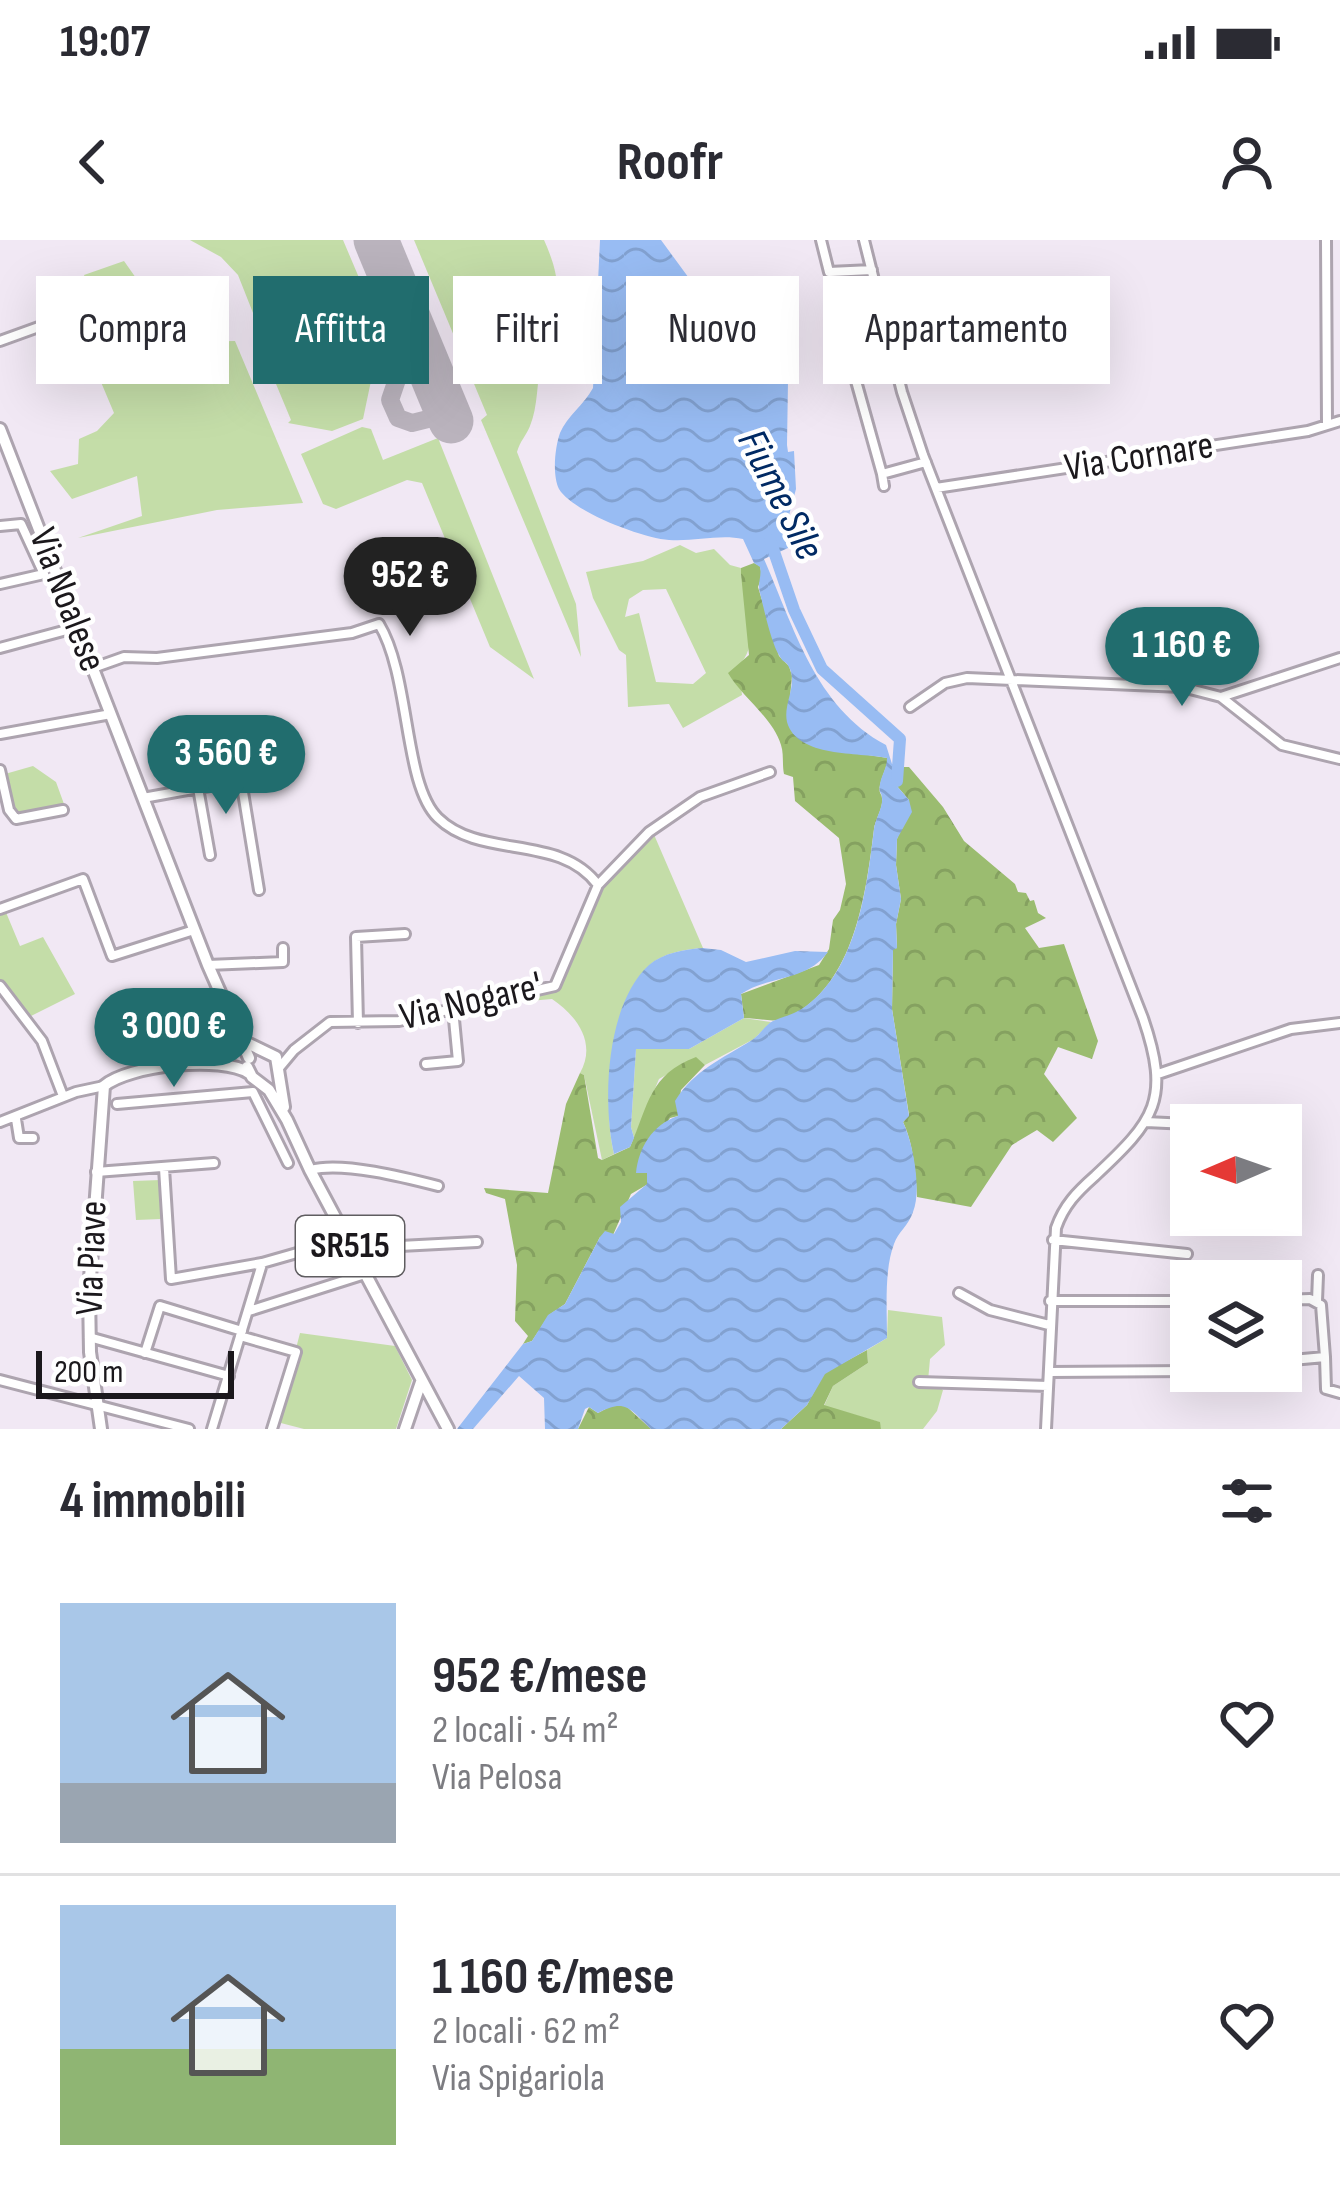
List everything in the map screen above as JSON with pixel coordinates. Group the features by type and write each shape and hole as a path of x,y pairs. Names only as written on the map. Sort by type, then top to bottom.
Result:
{"main road":[{"name":"Via Noalese","path":"1,433 50,573 78,627 241,1054"},
{"path":"241,1054 266,1051"},
{"path":"104,1086 116,1078 158,1068 266,1051 276,1057 287,1120"},
{"path":"241,1054 254,1082"},
{"path":"241,1054 254,1082"},
{"path":"254,1082 270,1080 278,1070"},
{"name":"SR515","path":"254,1082 287,1120 448,1429"},
{"name":"Via Piave","path":"100,1429 89,1337 95,1172 104,1086"},
{"path":"405,1429 421,1377"}],"street":[{"path":"821,240 829,272 872,270"},
{"path":"864,240 902,392 926,462 1143,1018 1159,1074 1146,1122 1070,1198 1053,1240 1046,1429"},
{"path":"1326,240 1328,425"},
{"path":"0,340 36,327"},
{"path":"857,384 884,485"},
{"name":"Via Cornare","path":"936,488 1308,431 1340,421"},
{"path":"882,474 926,462"},
{"path":"0,526 21,524 50,573 0,584"},
{"path":"93,668 124,658 352,633 379,624 399,671 422,793 438,818 464,833 567,860 598,885"},
{"path":"0,648 78,627"},
{"path":"1221,697 1340,658"},
{"path":"910,707 945,683 967,678 1173,686 1221,697 1282,745 1340,759"},
{"path":"0,734 111,714"},
{"path":"167,759 175,792"},
{"path":"0,770 5,811 22,821 63,810"},
{"name":"Via Nogare'","path":"278,1070 294,1049 325,1024 399,1021 555,986 598,885 660,821 700,797 770,772"},
{"path":"143,798 244,779 259,890"},
{"path":"198,788 211,855"},
{"path":"0,908 83,879 110,955 194,930"},
{"path":"358,1023 356,937 405,934"},
{"path":"208,965 283,962 283,948"},
{"path":"0,986 42,1041 63,1096"},
{"path":"426,1064 458,1061 452,1009"},
{"path":"1159,1074 1291,1029 1340,1023"},
{"name":"Via Nogare'","path":"266,1051 294,1049"},
{"path":"117,1104 254,1082 288,1162"},
{"path":"0,1122 94,1085 104,1086"},
{"path":"16,1119 19,1138 33,1138"},
{"path":"1146,1122 1170,1123"},
{"path":"95,1172 214,1163"},
{"path":"164,1168 171,1279 262,1263 346,1239"},
{"path":"310,1170 383,1172 438,1186"},
{"path":"1053,1240 1187,1254"},
{"path":"248,1312 362,1268 400,1246 477,1241"},
{"path":"212,1429 262,1263"},
{"path":"1318,1275 1326,1389 1340,1393"},
{"path":"959,1293 990,1310 1049,1325"},
{"path":"1302,1300 1317,1300"},
{"path":"1050,1301 1170,1301"},
{"path":"146,1353 160,1306 296,1352 272,1429"},
{"path":"89,1337 229,1376"},
{"path":"1302,1359 1324,1357"},
{"path":"1048,1372 1170,1371"},
{"path":"0,1380 189,1429"},
{"path":"919,1382 1048,1385"}],"green space":[{"path":"190,240 343,240 358,276 253,276 253,313 238,275 221,257"},
{"path":"414,240 544,240 556,276 453,276 453,333"},
{"path":"124,261 135,276 84,276"},
{"path":"229,341 235,341 303,503 217,510 78,538 142,516 137,476 72,499 50,471 78,464 79,439 97,431 114,413 102,384 229,384"},
{"path":"276,384 370,384 363,419 332,431 288,423 291,420"},
{"path":"474,384 538,384 533,419 517,452 576,604 581,657 481,420 487,415"},
{"path":"362,427 371,429 383,460 438,438 534,679 490,647 422,483 407,480 336,509 323,504 301,454"},
{"path":"680,545 696,553 714,549 730,565 741,568 750,632 746,656 739,665 742,695 683,728 669,704 628,707 626,655 593,598 586,572 643,561","holes":["666,589 706,673 693,684 656,682 639,613 625,617 629,599 643,590"]},
{"path":"754,563 760,566 758,587 779,656 792,676 789,709 815,747 888,758 861,908 843,960 811,1002 789,1017 772,1020 744,1018 741,994 819,965 829,949 846,884 839,838 795,801 793,777 784,774 777,735 728,673 749,655 741,568"},
{"path":"33,766 56,782 64,804 15,819 5,774"},
{"path":"903,767 909,767 943,807 964,841 1015,884 1018,892 1034,900 1038,913 1046,918 1025,928 1039,948 1064,944 1098,1041 1092,1059 1058,1047 1044,1074 1077,1118 1053,1142 1037,1130 1012,1145 971,1207 917,1197 912,1148 903,1122 909,1115 892,1009 893,949 897,948 901,899 897,839 909,800 896,785"},
{"path":"652,830 703,948 655,961 636,981 612,1054 609,1108 614,1154 602,1160 580,1073 586,1051 582,1031 552,999 518,1002 554,987 570,950 576,947 595,890"},
{"path":"5,910 20,946 43,937 75,994 29,1017 0,980 0,912"},
{"path":"744,1018 771,1022 754,1039 705,1065 696,1058 659,1079 634,1138 636,1049 689,1049"},
{"path":"696,1057 705,1065 681,1090 678,1116 670,1118 637,1173 648,1172 648,1184 631,1194 613,1235 600,1237 565,1304 549,1315 532,1341 523,1344 528,1336 515,1321 517,1265 505,1199 484,1188 548,1193 566,1104 580,1073 602,1160 630,1147 659,1082"},
{"path":"161,1180 161,1219 136,1220 133,1181"},
{"path":"888,1310 942,1317 945,1345 930,1359 928,1381 943,1390 937,1411 923,1429 881,1429 879,1422 824,1406 833,1386 868,1363 867,1350 887,1338"},
{"path":"300,1333 395,1346 412,1380 396,1429 304,1429 277,1422"},
{"path":"867,1350 868,1363 833,1386 824,1405 880,1422 881,1429 781,1429 807,1405 824,1373"},
{"path":"615,1404 626,1406 651,1429 578,1429 589,1407 598,1413"}],"water":[{"path":"600,240 661,240 687,276 626,276 626,384 788,384 787,445 788,452 794,451 796,489 788,519 788,548 764,559 797,638 824,687 862,729 886,745 892,764 903,767 896,785 912,812 897,839 901,899 897,948 893,950 892,1009 909,1116 903,1122 913,1154 916,1203 891,1254 887,1338 825,1374 807,1405 781,1429 651,1429 622,1406 598,1413 585,1409 578,1429 545,1429 544,1398 519,1376 473,1429 457,1429 523,1344 532,1341 548,1315 565,1304 600,1237 605,1231 614,1234 621,1222 620,1207 647,1184 647,1173 636,1173 640,1154 654,1131 678,1116 675,1101 683,1090 770,1023 806,1006 837,971 856,925 882,802 887,758 816,748 793,734 786,715 790,669 773,642 759,589 760,567 743,539 669,540 642,534 593,515 559,489 555,461 560,433 593,384 602,384 602,276 598,276"},
{"path":"721,950 746,962 795,951 828,952 809,969 741,994 744,1018 689,1049 636,1049 634,1138 630,1147 614,1154 608,1081 624,1004 649,965 674,952"}],"waterway":[{"name":"Fiume Sile","path":"770,540 794,610 822,669 900,739 897,781"}],"taxiway":[{"path":"395,384 390,400 398,418 412,423 432,418 440,403 439,392"}],"runway":[{"path":"376,240 451,421"}]}
